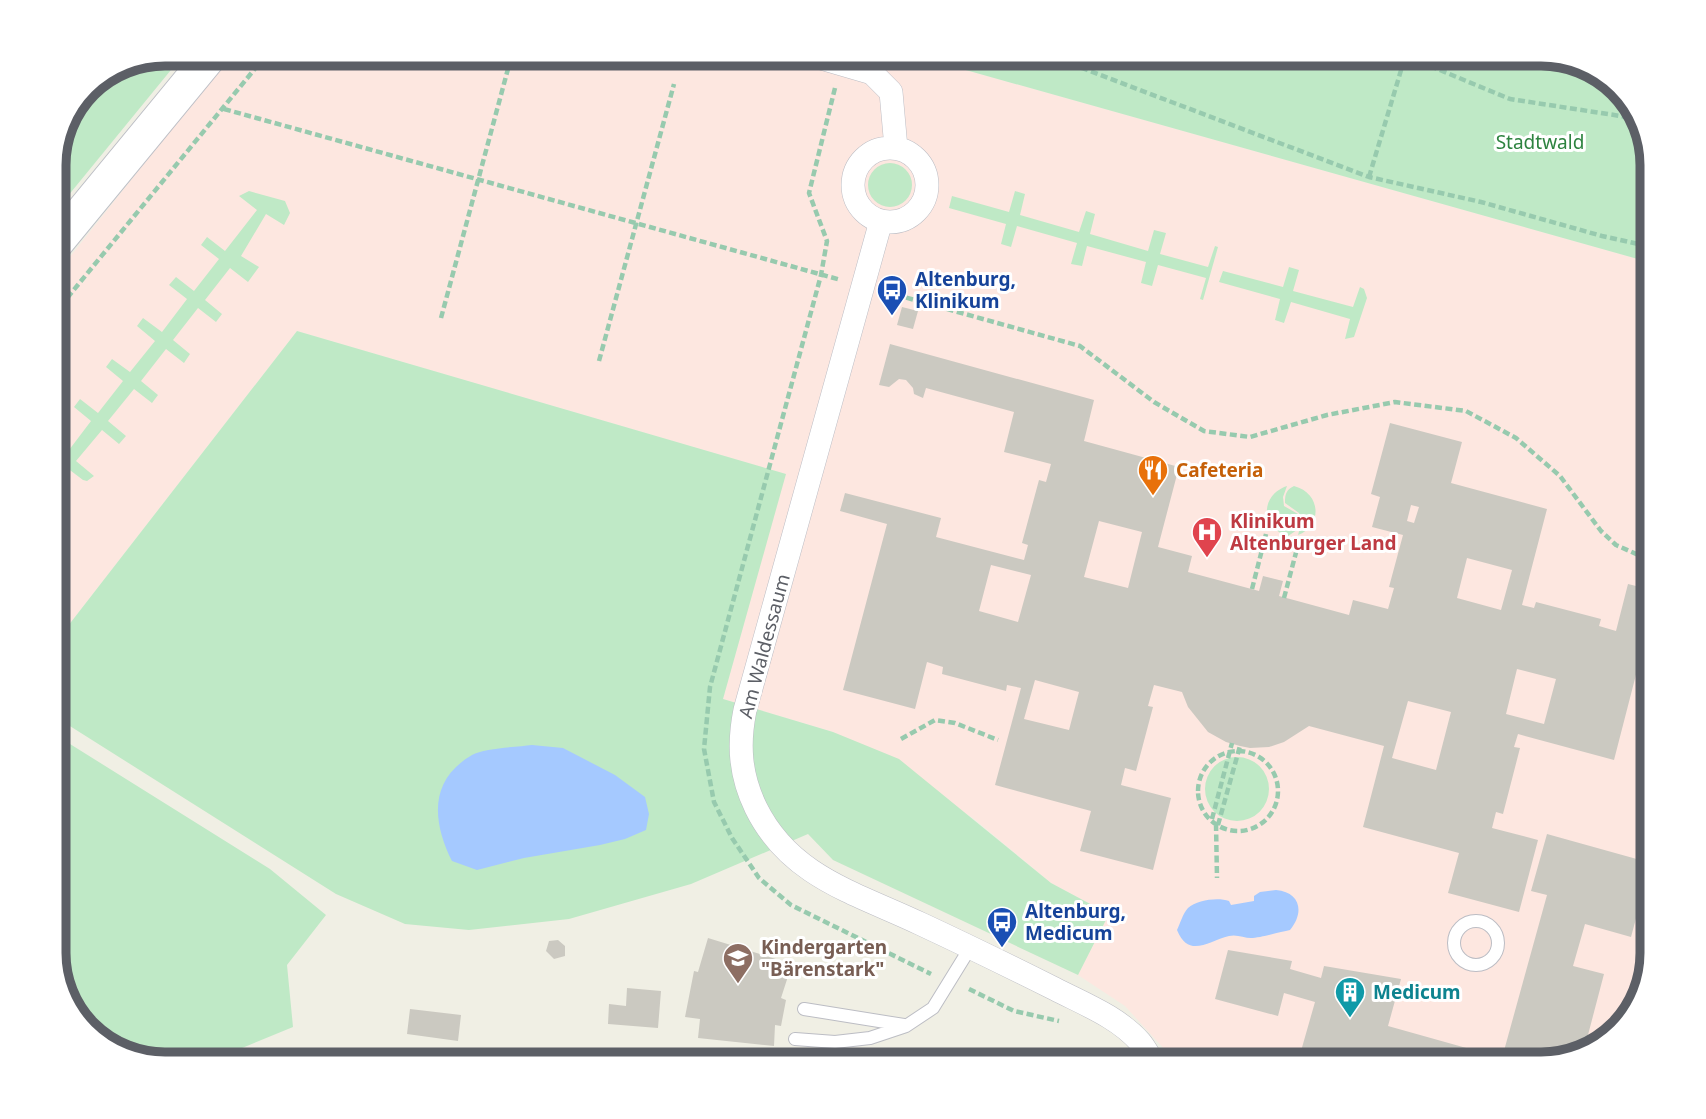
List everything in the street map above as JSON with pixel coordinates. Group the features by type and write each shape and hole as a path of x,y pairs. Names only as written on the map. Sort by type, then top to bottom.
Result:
{"street":[{"path":"67,230 201,67"},
{"path":"853,67 872,73 891,92 896,148"},
{"path":"881,148 896,148 910,153 920,163 927,176 928,190 922,204 912,215 900,221 881,221 871,217 860,207 854,194 853,179 858,165 868,155 881,148"},
{"name":"Am Waldessaum","path":"881,221 745,710 740,738 749,793 761,819 777,843 796,861 828,881 1109,1017 1140,1042 1147,1052"}],"lane":[{"path":"795,1040 835,1042 870,1038 906,1026 933,1008 970,948"},
{"path":"804,1009 906,1026"}],"path":[{"path":"67,298 257,67"},
{"path":"440,318 508,67"},
{"path":"840,67 810,192 827,241 821,275 710,687 704,749 714,802 732,838 759,878 791,905 949,983 973,990 1014,1011 1093,1026 1109,1017"},
{"path":"1077,67 1369,177 1481,202 1640,245"},
{"path":"1369,177 1400,67"},
{"path":"1430,67 1510,99 1627,117"},
{"path":"599,361 674,84"},
{"path":"225,109 1080,346 1154,402 1204,431 1250,437 1327,415 1395,402 1466,411 1516,438 1560,476 1601,531 1616,545 1640,556"},
{"path":"1252,589 1266,534"},
{"path":"1284,598 1298,545"},
{"path":"901,739 935,720 955,723 998,740"},
{"path":"1217,878 1215,823 1233,743"},
{"path":"1215,823 1240,746"},
{"path":"1234,751 1261,757 1277,780 1275,807 1267,819 1256,827 1242,830 1229,829 1215,823 1206,814 1200,801 1202,774 1210,763 1221,755 1234,751"}],"shaded area":[{"name":"Klinikum Altenburger Land","path":"221,67 955,67 1640,260 1640,954 1632,992 1623,1009 1601,1032 1579,1045 1554,1052 1167,1052 1125,1006 1078,975 1109,914 1051,883 973,818 833,732 723,699 785,474 297,331 67,627 67,261"}],"green space":[{"path":"173,67 67,197 70,140 83,110 95,95 127,74 146,68"},
{"name":"Stadtwald","path":"955,67 1560,68 1585,77 1611,95 1632,127 1640,165 1640,260"},
{"path":"890,163 899,164 906,169 911,176 911,194 906,201 899,206 890,207 881,206 874,201 869,194 868,185 869,176 874,169 881,164"},
{"path":"249,191 285,201 290,213 284,225 266,214 241,256 259,267 248,282 230,268 205,300 222,314 216,322 198,308 173,340 190,354 184,363 166,349 141,381 158,395 152,403 134,389 108,421 126,436 119,444 102,430 76,461 94,476 87,481 83,480 67,468 67,453 91,421 74,407 80,399 98,413 123,381 106,367 112,359 130,372 155,341 137,326 143,318 162,332 187,299 169,285 176,277 194,291 219,259 201,245 207,237 225,251 257,210 239,196"},
{"path":"1015,191 1025,194 1020,215 1079,232 1086,211 1095,214 1090,234 1148,251 1154,230 1166,233 1160,254 1208,267 1215,246 1218,247 1203,300 1200,299 1206,278 1158,265 1152,286 1141,283 1146,262 1087,246 1082,266 1071,264 1077,243 1017,226 1011,247 1001,244 1006,224 949,208 952,196 1009,212"},
{"path":"1289,267 1299,270 1293,291 1353,307 1360,287 1364,289 1367,298 1354,337 1345,339 1350,319 1291,302 1284,323 1275,320 1280,299 1219,282 1223,271 1283,287"},
{"path":"297,331 786,474 723,699 833,732 899,759 1051,883 1109,914 1078,975 833,860 808,834 691,884 569,919 469,930 405,924 336,894 67,724 67,627"},
{"path":"1287,486 1283,497 1284,506 1298,514 1301,520 1299,513 1285,503 1285,497 1291,488 1294,486 1310,495 1316,509 1312,524 1298,535 1300,528 1288,536 1279,532 1268,519 1268,504 1272,496"},
{"path":"67,742 270,869 326,915 287,965 293,1027 232,1052 152,1052 127,1045 110,1036 87,1014 74,992 67,960"},
{"path":"1231,757 1243,757 1260,766 1267,777 1267,801 1260,812 1243,821 1231,821 1219,816 1210,807 1205,795 1205,783 1210,771 1219,762"}],"water":[{"path":"532,745 563,748 615,775 645,797 649,814 646,830 600,845 524,858 477,870 452,861 445,846 438,816 438,802 448,776 458,765 477,753"},
{"path":"1276,890 1290,895 1298,904 1298,916 1290,930 1255,938 1232,936 1193,946 1182,939 1177,930 1186,910 1192,905 1219,899 1229,901 1231,905 1254,901 1254,896 1260,892"}],"building":[{"path":"902,307 918,311 913,329 897,325"},
{"name":"Klinikum Altenburger Land","path":"890,344 1094,400 1084,441 1179,467 1158,547 1192,556 1188,572 1259,591 1263,576 1283,581 1279,596 1349,615 1353,600 1388,609 1394,588 1389,587 1403,535 1372,527 1380,497 1371,494 1390,423 1462,442 1451,483 1547,509 1522,605 1534,608 1536,602 1601,619 1599,626 1616,631 1628,584 1640,587 1640,663 1614,760 1518,734 1514,747 1520,748 1503,814 1496,812 1492,828 1538,840 1519,912 1448,893 1459,853 1363,827 1384,746 1309,726 1284,742 1269,747 1240,746 1208,732 1188,707 1182,692 1154,685 1148,706 1153,707 1136,771 1125,768 1121,785 1171,798 1153,870 1080,851 1091,811 995,785 1021,688 1007,685 1006,691 942,674 943,667 927,662 915,709 843,690 887,524 840,511 845,493 941,518 936,537 1024,560 1028,545 1022,543 1039,480 1046,482 1051,464 1004,452 1014,412 926,388 923,398 914,394 913,388 906,380 899,379 889,387 879,385","holes":["1411,505 1419,507 1414,523 1407,521","1099,521 1142,532 1128,588 1084,577","1467,558 1512,570 1501,610 1457,598","991,565 1031,575 1018,622 979,611","1517,669 1556,679 1544,724 1506,714","1035,680 1079,692 1069,730 1024,719","1408,701 1451,712 1436,770 1392,758"]},
{"path":"1547,834 1640,860 1640,904 1631,937 1585,924 1573,966 1604,974 1586,1041 1554,1052 1504,1052 1547,895 1531,891"},
{"name":"Kindergarten \"Bärenstark\"","path":"708,938 792,964 781,998 786,1000 781,1026 775,1025 774,1046 698,1038 700,1019 685,1017 694,971 698,972"},
{"path":"558,940 565,946 565,956 554,959 546,951 549,941"},
{"path":"1228,950 1292,961 1290,969 1321,978 1324,966 1401,979 1388,1026 1481,1052 1301,1052 1315,1002 1284,993 1278,1016 1215,999"},
{"path":"627,988 661,991 658,1028 608,1024 609,1004 626,1006"},
{"path":"410,1009 461,1015 458,1041 407,1034"}],"place":[{"name":"Altenburg, Klinikum","path":"892,317"},
{"name":"Cafeteria","path":"1153,497"},
{"name":"Klinikum Altenburger Land","path":"1207,559"},
{"name":"Altenburg, Medicum","path":"1002,949"},
{"name":"Kindergarten \"Bärenstark\"","path":"738,985"},
{"name":"Medicum","path":"1350,1019"}]}
